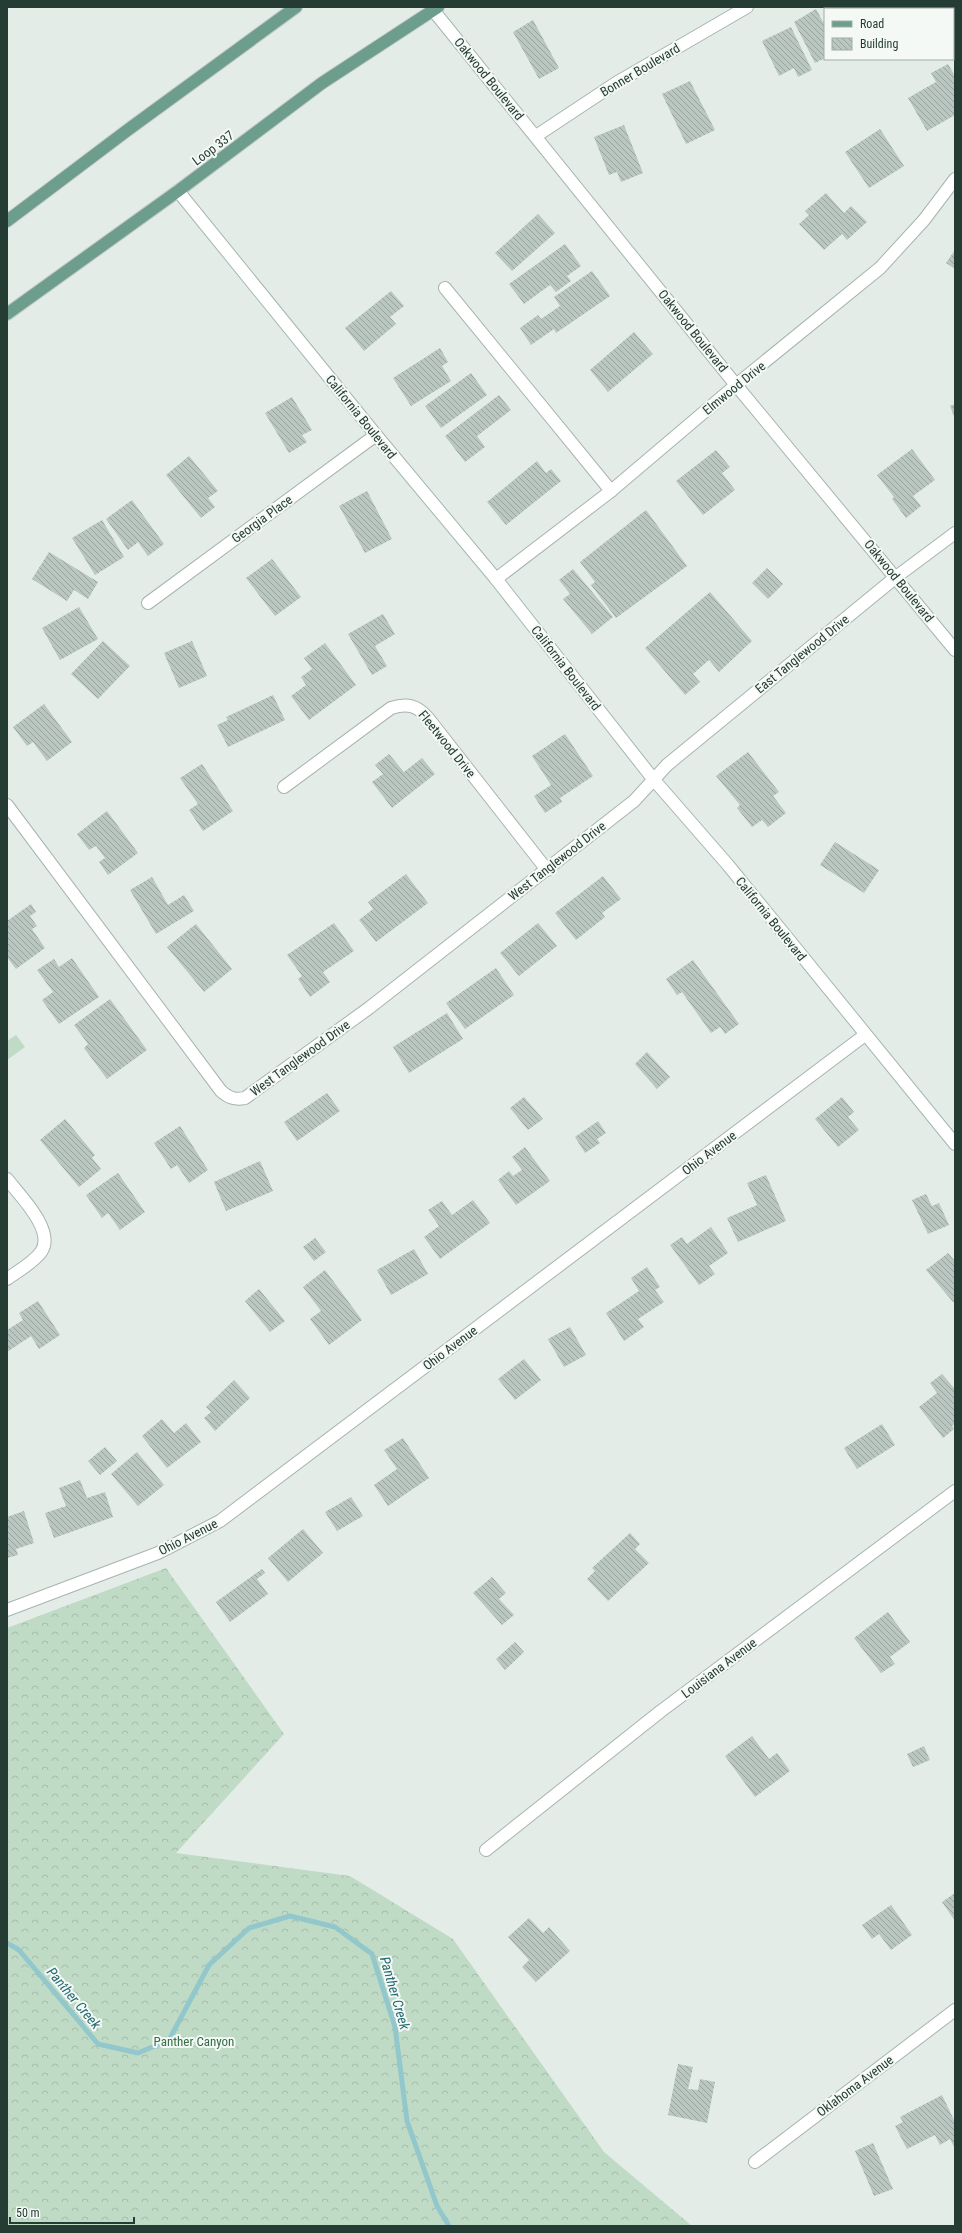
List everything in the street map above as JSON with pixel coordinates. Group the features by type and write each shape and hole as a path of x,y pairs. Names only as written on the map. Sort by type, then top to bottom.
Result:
{"main road":[{"path":"7,221 129,129 296,7"},
{"name":"Loop 337","path":"7,314 178,191 322,83 436,8"}],"street":[{"name":"Bonner Boulevard","path":"536,136 616,83 747,7"},
{"name":"Oakwood Boulevard","path":"436,8 536,136 736,385 955,650"},
{"name":"Elmwood Drive","path":"496,579 611,491 736,385 880,268 924,220 955,179"},
{"name":"California Boulevard","path":"178,191 376,436 496,579 654,780 728,865 955,1144"},
{"path":"445,288 611,491"},
{"name":"Georgia Place","path":"148,603 376,436"},
{"name":"East Tanglewood Drive","path":"654,780 667,765 896,577 955,533"},
{"name":"Fleetwood Drive","path":"284,787 391,708 403,704 412,705 421,710 428,718 547,870"},
{"name":"West Tanglewood Drive","path":"7,805 221,1091 228,1097 237,1099 245,1098 369,1008 634,801 654,780"},
{"name":"Ohio Avenue","path":"7,1610 158,1553 220,1521 865,1035"},
{"path":"7,1179 42,1226 46,1237 45,1245 40,1254 7,1279"},
{"name":"Louisiana Avenue","path":"486,1850 666,1707 955,1491"},
{"name":"Oklahoma Avenue","path":"755,2162 955,2010"}],"green space":[{"path":"16,1035 25,1047 7,1060 7,1041"},
{"name":"Panther Canyon","path":"166,1568 284,1734 176,1853 350,1876 453,1939 604,2152 692,2226 7,2226 7,1628"}],"building":[{"path":"840,7 864,8 840,8"},
{"path":"816,9 823,22 824,21 824,58 815,63 794,22"},
{"path":"533,20 559,68 539,79 513,32"},
{"path":"791,27 812,70 798,77 794,68 779,76 762,41"},
{"path":"948,64 955,76 955,115 927,131 908,98 936,82 931,73"},
{"path":"690,81 715,130 686,144 662,94"},
{"path":"624,125 643,173 621,182 617,172 609,175 594,137"},
{"path":"880,129 904,166 869,188 845,152"},
{"path":"826,193 844,213 851,206 867,222 847,240 842,234 824,250 799,224 809,215 805,211"},
{"path":"538,214 555,233 512,271 495,253"},
{"path":"565,244 581,266 567,276 571,281 556,292 550,285 524,304 509,284"},
{"path":"955,250 955,269 946,263"},
{"path":"592,271 610,296 556,333 554,329 531,345 520,328 538,315 541,319 560,306 554,297"},
{"path":"391,291 404,306 390,317 396,324 364,351 345,328"},
{"path":"634,332 653,354 608,392 590,370"},
{"path":"440,348 448,362 442,366 451,381 411,406 393,378"},
{"path":"471,373 487,395 441,428 425,406"},
{"path":"499,395 511,410 477,436 485,447 465,462 445,436"},
{"path":"292,397 312,430 302,435 307,442 289,453 265,413"},
{"path":"955,404 955,419 950,406"},
{"path":"912,449 935,480 913,496 921,506 906,518 892,499 894,497 877,475"},
{"path":"716,450 730,467 722,473 735,490 703,515 676,481"},
{"path":"189,456 218,491 208,498 215,507 201,518 166,475"},
{"path":"537,461 546,473 551,469 561,481 506,525 487,502"},
{"path":"367,491 392,539 365,553 339,506"},
{"path":"132,500 164,544 148,556 138,542 128,550 106,519"},
{"path":"646,510 687,566 616,618 591,585 595,582 580,562"},
{"path":"102,520 124,557 95,575 72,538"},
{"path":"49,552 98,582 88,599 74,590 67,601 32,579"},
{"path":"272,559 301,597 275,616 246,578"},
{"path":"767,568 783,584 768,599 752,583"},
{"path":"573,569 613,617 592,634 563,599 570,594 559,580"},
{"path":"710,592 752,641 719,672 709,660 693,674 700,682 685,695 645,648"},
{"path":"79,607 98,639 60,660 42,628"},
{"path":"383,614 395,634 375,646 387,666 372,675 348,634"},
{"path":"103,641 130,666 98,699 71,674"},
{"path":"192,641 207,676 179,688 164,653"},
{"path":"325,643 356,685 309,720 291,696 306,685 301,677 312,669 304,658"},
{"path":"273,695 285,720 228,747 217,725 228,720 226,717"},
{"path":"44,704 72,742 47,761 33,742 27,746 13,727"},
{"path":"565,734 593,776 560,798 562,802 545,813 534,796 551,785 532,756"},
{"path":"748,752 779,792 773,796 786,813 768,827 762,820 752,827 737,808 740,805 716,776"},
{"path":"389,754 404,772 422,758 435,774 392,808 372,782 383,774 375,765"},
{"path":"202,764 233,811 203,831 189,810 198,804 180,778"},
{"path":"107,811 138,853 108,875 99,862 105,858 96,846 89,850 77,834"},
{"path":"835,842 879,870 864,893 820,865"},
{"path":"406,874 428,903 376,942 359,920 373,909 368,902"},
{"path":"603,876 621,899 602,913 605,917 576,940 555,913"},
{"path":"152,877 168,905 184,895 194,911 156,934 130,890"},
{"path":"31,904 36,912 30,916 37,926 32,929 45,948 16,969 7,957 7,921"},
{"path":"334,923 354,951 323,972 330,982 310,997 298,979 302,976 287,955"},
{"path":"538,923 557,946 519,976 500,953"},
{"path":"196,924 232,969 204,992 167,947"},
{"path":"72,958 99,997 59,1024 42,1000 53,992 37,970 54,959 59,967"},
{"path":"693,960 739,1024 725,1034 720,1027 711,1033 682,992 677,995 666,979"},
{"path":"496,968 514,995 465,1029 446,1003"},
{"path":"110,999 147,1050 107,1079 84,1048 88,1044 74,1025"},
{"path":"447,1013 463,1039 409,1073 393,1047"},
{"path":"647,1052 670,1077 657,1089 635,1064"},
{"path":"327,1093 340,1111 297,1141 284,1122"},
{"path":"524,1097 543,1119 528,1130 510,1108"},
{"path":"842,1097 854,1112 848,1117 859,1130 838,1147 815,1119"},
{"path":"65,1119 95,1155 92,1158 101,1169 79,1187 40,1140"},
{"path":"598,1121 606,1133 597,1139 600,1143 585,1153 575,1137"},
{"path":"180,1126 208,1170 189,1183 177,1165 171,1169 154,1143"},
{"path":"525,1147 550,1181 516,1205 498,1180 509,1171 513,1176 522,1170 512,1157"},
{"path":"260,1161 273,1191 226,1211 214,1182"},
{"path":"118,1173 145,1212 120,1230 108,1213 102,1218 86,1195"},
{"path":"766,1175 786,1221 738,1242 727,1218 757,1205 747,1183"},
{"path":"926,1194 932,1206 939,1203 949,1225 928,1234 912,1200"},
{"path":"473,1200 490,1223 440,1259 424,1237 439,1226 428,1210 442,1201 452,1215"},
{"path":"711,1227 728,1253 709,1266 715,1274 699,1285 670,1245 682,1237 687,1244"},
{"path":"315,1238 326,1252 314,1261 303,1247"},
{"path":"414,1249 428,1274 391,1295 377,1270"},
{"path":"948,1253 955,1261 955,1302 953,1302 926,1270"},
{"path":"647,1267 660,1287 655,1290 664,1302 638,1319 644,1327 624,1341 606,1313 639,1291 631,1278"},
{"path":"325,1270 362,1320 329,1345 310,1319 321,1311 303,1287"},
{"path":"259,1289 285,1321 270,1332 245,1301"},
{"path":"38,1301 60,1335 39,1349 31,1336 7,1352 7,1330 23,1320 19,1313"},
{"path":"570,1327 586,1355 564,1367 548,1339"},
{"path":"524,1359 541,1380 515,1400 498,1379"},
{"path":"942,1374 954,1388 955,1387 955,1424 952,1426 954,1429 943,1438 919,1407 937,1393 930,1383"},
{"path":"234,1380 250,1398 215,1431 204,1418 211,1412 206,1407"},
{"path":"162,1419 174,1433 186,1423 201,1442 167,1468 142,1436"},
{"path":"882,1424 895,1445 857,1469 844,1448"},
{"path":"403,1438 429,1478 388,1506 374,1485 397,1469 384,1450"},
{"path":"105,1447 117,1461 100,1475 88,1461"},
{"path":"137,1452 164,1485 138,1506 111,1474"},
{"path":"80,1480 87,1498 105,1492 113,1517 54,1538 45,1513 66,1506 59,1488"},
{"path":"351,1497 363,1516 337,1531 325,1512"},
{"path":"24,1511 34,1543 16,1549 18,1555 7,1558 7,1517"},
{"path":"303,1529 323,1553 288,1582 268,1558"},
{"path":"630,1533 640,1544 635,1549 649,1563 608,1601 587,1579 595,1571 592,1568"},
{"path":"262,1569 265,1573 257,1579 268,1594 230,1622 216,1602"},
{"path":"492,1577 506,1593 499,1599 514,1615 502,1625 473,1593"},
{"path":"888,1612 910,1642 890,1657 895,1664 881,1673 854,1638"},
{"path":"515,1642 524,1652 505,1670 496,1659"},
{"path":"752,1736 769,1759 777,1753 790,1771 755,1797 725,1756"},
{"path":"924,1746 930,1760 913,1767 907,1754"},
{"path":"955,1893 955,1921 942,1902"},
{"path":"891,1905 912,1935 891,1950 879,1934 872,1939 862,1925"},
{"path":"529,1918 543,1933 549,1927 570,1951 536,1982 522,1967 529,1960 508,1937"},
{"path":"678,2064 693,2067 688,2089 698,2090 700,2079 715,2082 707,2123 668,2115"},
{"path":"942,2095 955,2122 955,2149 950,2139 940,2145 935,2135 907,2149 895,2126 903,2122 900,2117"},
{"path":"873,2143 893,2189 874,2196 855,2151"}],"waterway":[{"name":"Panther Creek","path":"7,1943 19,1950 98,2044 138,2053 169,2040 209,1965 249,1928 290,1916 335,1927 372,1954 395,2027 407,2121 437,2206 449,2226"}]}
